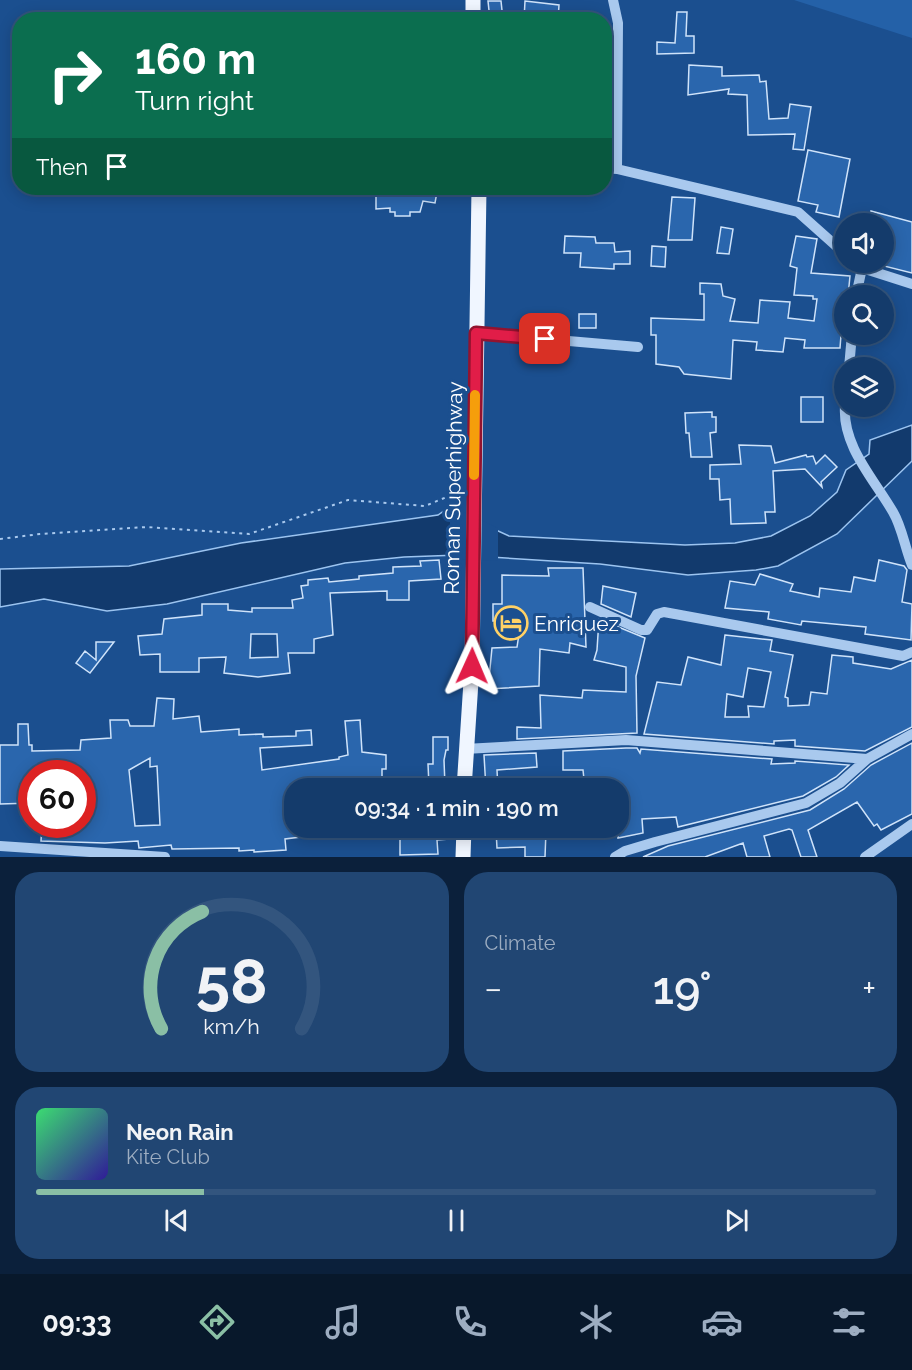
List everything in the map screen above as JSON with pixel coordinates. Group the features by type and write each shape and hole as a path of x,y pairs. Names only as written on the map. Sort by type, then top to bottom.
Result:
{"main road":[{"name":"Roman Superhighway","path":"464,778 472,666 479,195"},
{"path":"463,857 464,838"}],"street":[{"path":"613,0 618,23 617,169"},
{"path":"612,169 798,212 834,244"},
{"path":"881,273 912,284"},
{"path":"476,333 638,347"},
{"path":"844,417 844,423 858,457 894,513 912,565"},
{"path":"590,607 641,630 647,630 657,614 664,612 903,656 912,652"},
{"path":"615,857 655,842 806,803 840,783 867,759 912,734"},
{"path":"465,748 626,740 867,759"},
{"path":"865,857 912,824"},
{"path":"0,846 165,857"}],"path":[{"path":"0,539 39,534 147,527 249,534 348,500 425,506 474,486"}],"shaded area":[{"path":"794,0 912,0 912,38"},
{"path":"912,425 912,461 837,534 778,566 688,575 600,564 459,555 404,557 345,563 167,604 107,611 44,599 0,607 0,569 129,566 241,543 438,515 448,508 509,536 685,545 735,543 771,536 810,516 837,492 846,470 869,454 870,440"}],"pier":[{"path":"450,511 461,511 498,528 498,561 450,559"}],"building":[{"path":"488,1 501,1 502,12 489,12"},
{"path":"525,1 559,5 559,12 524,12"},
{"path":"677,12 687,12 686,36 694,36 694,53 657,54 657,42 675,43"},
{"path":"689,65 722,67 722,76 759,75 760,82 766,81 769,119 788,118 790,104 811,107 804,150 793,149 795,134 748,135 747,95 728,94 729,89 688,95"},
{"path":"808,150 850,159 840,213 834,213 834,216 816,212 818,205 798,201"},
{"path":"376,195 436,195 435,203 423,201 420,212 410,212 410,216 395,216 395,212 390,212 390,208 376,209"},
{"path":"672,197 695,198 692,240 668,240"},
{"path":"894,217 912,222 912,273 894,268"},
{"path":"721,227 733,229 729,254 717,253"},
{"path":"565,236 595,237 596,243 614,243 615,252 630,251 630,264 614,264 614,269 580,267 581,253 564,253"},
{"path":"796,236 817,239 811,273 850,276 849,285 834,285 834,345 840,345 840,348 804,348 805,340 785,338 783,352 756,350 757,342 733,340 731,379 684,374 679,367 656,364 656,335 651,335 651,318 704,320 704,294 700,294 700,283 721,284 723,296 735,299 730,321 758,323 760,300 790,302 788,318 814,321 817,299 813,299 813,296 794,295 797,268 790,266"},
{"path":"652,246 666,247 665,267 651,266"},
{"path":"579,314 596,314 596,328 579,328"},
{"path":"801,397 823,397 823,422 801,422"},
{"path":"712,412 712,417 716,417 716,432 710,433 712,457 691,457 685,413"},
{"path":"739,445 771,446 775,463 806,455 807,457 813,456 816,464 825,455 837,467 821,482 822,487 805,469 773,471 775,512 765,512 766,523 731,524 730,499 720,500 719,479 710,479 710,465 741,464"},
{"path":"439,560 441,579 409,581 409,600 387,600 387,591 330,593 333,635 314,639 314,653 288,653 290,673 258,677 224,673 226,657 199,658 199,672 160,672 160,654 140,655 138,636 162,634 164,619 202,615 202,604 228,604 228,610 252,612 252,608 293,608 292,600 303,598 301,586 308,585 308,580 328,578 329,582 359,579 359,576 393,573 393,567 421,566 420,561","holes":["251,634 277,634 278,657 250,658"]},
{"path":"879,560 904,566 907,570 902,602 912,604 911,640 865,634 866,627 802,621 801,625 768,619 769,612 725,608 730,581 755,585 760,574 793,584 790,591 819,597 820,588 851,592 854,577 875,581"},
{"path":"548,568 583,568 586,647 570,643 569,653 540,649 539,686 488,689 492,648 517,647 521,621 493,621 493,604 502,604 502,575 549,576"},
{"path":"603,586 636,593 631,617 601,604"},
{"path":"599,619 645,638 636,676 637,733 517,739 517,727 541,728 540,695 582,698 583,690 626,692 626,667 594,660"},
{"path":"725,635 772,640 770,651 793,655 785,697 788,698 788,706 809,705 811,692 827,694 832,655 853,657 853,663 891,669 912,660 912,727 865,751 795,746 795,740 774,741 774,744 644,734 657,682 681,685 688,657 721,665","holes":["748,668 771,672 764,707 748,706 749,717 725,717 727,694 743,697"]},
{"path":"96,642 114,642 90,673 76,663 85,651 96,660"},
{"path":"157,698 174,699 173,719 199,716 201,732 239,729 239,735 263,734 263,737 296,736 296,731 311,730 312,745 260,748 262,770 339,759 339,757 348,755 345,721 360,720 362,752 386,755 386,769 382,769 382,778 284,778 284,838 293,838 285,839 286,850 254,852 254,850 239,851 239,848 172,849 171,845 139,848 138,841 105,843 41,841 41,838 96,838 96,760 18,760 18,803 0,804 0,745 18,745 18,724 28,724 29,745 32,745 32,751 80,750 81,740 111,738 110,720 128,720 130,726 154,726","holes":["150,758 150,767 157,766 160,825 135,826 129,770"]},
{"path":"433,737 448,737 448,750 446,750 444,760 445,778 429,778 428,764 433,764"},
{"path":"912,743 912,814 881,830 877,824 874,826 857,802 808,830 817,857 801,857 792,830 789,829 764,836 770,857 747,857 743,843 705,857 643,857 668,846 810,810 844,789 871,765"},
{"path":"637,748 640,753 641,749 772,759 771,764 795,763 795,761 849,765 836,777 803,796 678,827 676,817 642,819 643,833 629,836 629,778 584,778 583,770 563,770 563,751"},
{"path":"536,753 537,767 497,770 497,778 485,778 484,755"},
{"path":"400,838 449,838 437,840 438,854 400,855"},
{"path":"496,838 546,838 545,857 525,857 525,847 497,848"}],"slow traffic":[{"path":"474,475 475,395"}],"place":[{"name":"Enriquez","path":"511,623"}],"route":[{"path":"472,666 476,333 545,339"}]}
